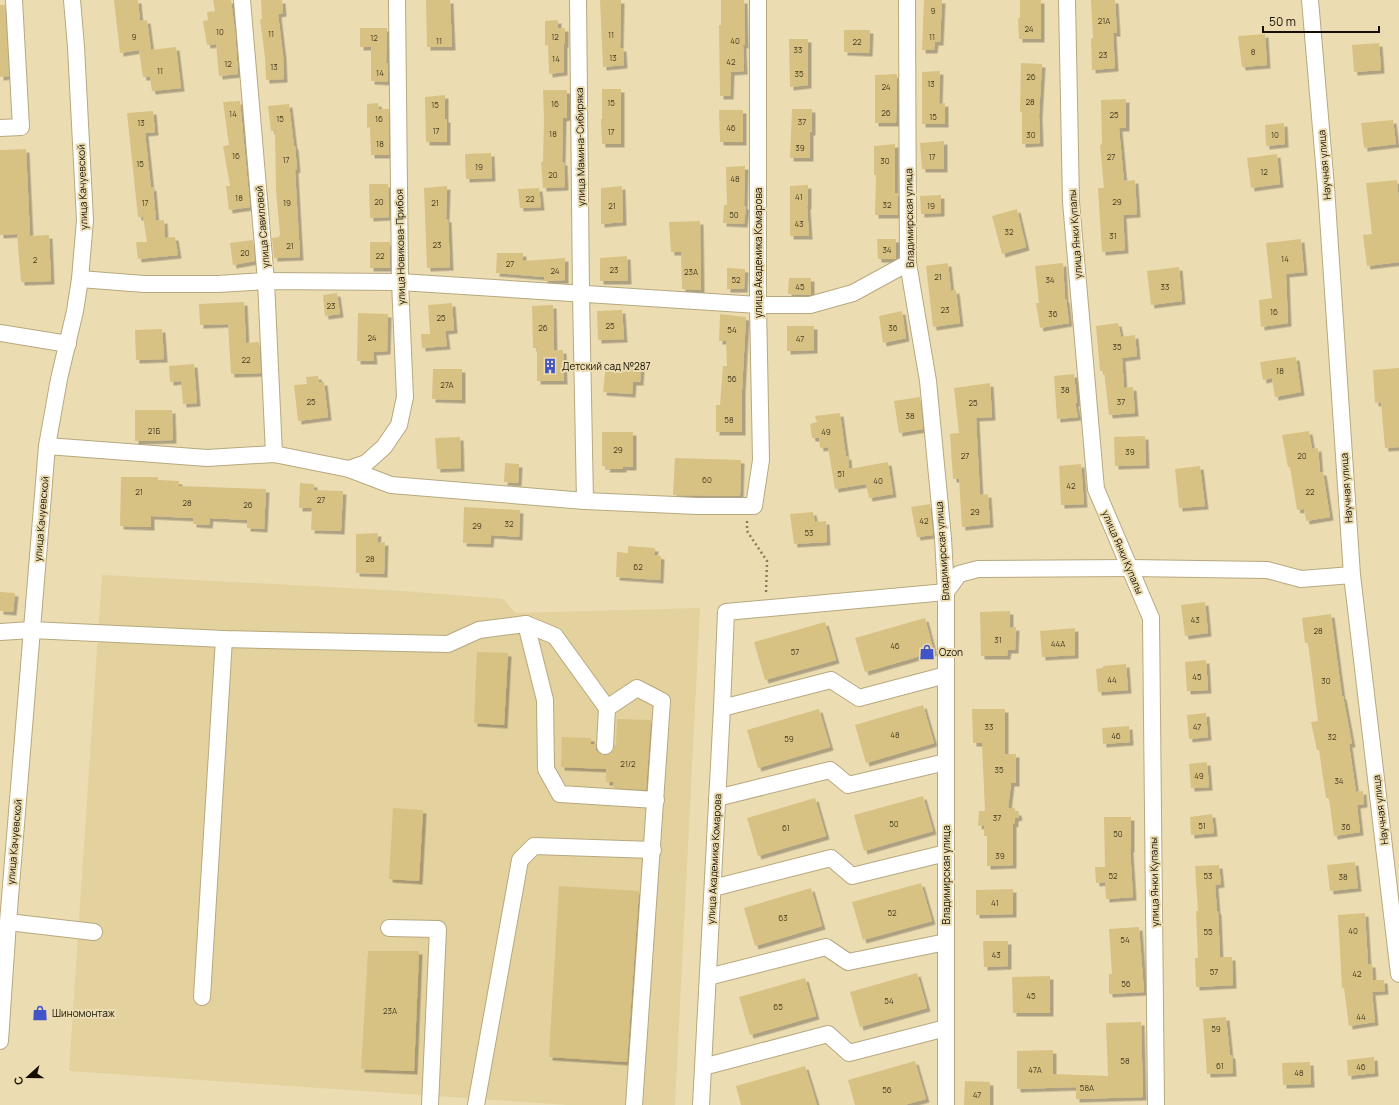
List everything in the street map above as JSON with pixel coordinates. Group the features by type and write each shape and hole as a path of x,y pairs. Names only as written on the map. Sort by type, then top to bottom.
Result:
{"street":[{"path":"0,128 21,127 14,0"},
{"name":"улица Качуевской","path":"0,1041 31,630 47,446 59,379 75,311 80,279 85,220 76,46 72,0"},
{"name":"улица Савиловой","path":"242,0 266,281 274,454"},
{"name":"улица Новикова-Прибоя","path":"349,470 366,463 384,447 398,425 405,397 400,282 397,0"},
{"name":"улица Мамина-Сибиряка","path":"578,0 585,501"},
{"name":"улица Академика Комарова","path":"750,506 761,460 758,305 758,0"},
{"name":"Владимирская улица","path":"907,0 908,263 928,381 943,538 946,592 946,1105"},
{"name":"улица Янки Купалы","path":"1067,0 1071,202 1096,489 1151,618 1156,1105"},
{"name":"Научная улица","path":"1310,0 1326,187 1352,575 1399,974"},
{"path":"80,279 144,284 218,284 266,281 400,282 758,305 810,305 853,293 908,263"},
{"path":"0,333 68,344"},
{"path":"47,446 207,458 274,454 349,470 392,485 585,501 697,506 750,506"},
{"path":"766,608 946,592 959,574 978,569 1130,568 1267,570 1301,579 1352,575"},
{"name":"улица Академика Комарова","path":"701,1105 726,612 766,608"},
{"path":"0,632 31,630 224,639 448,644 479,630 526,624 555,636 607,708 605,746"},
{"path":"526,624 545,700 546,769 560,794 656,800"},
{"path":"202,997 224,639"},
{"path":"722,708 831,680 858,698 946,675"},
{"path":"607,708 637,688 662,701 653,850 634,1105"},
{"path":"717,798 830,770 848,786 946,762"},
{"path":"476,1105 520,860 534,846 653,850"},
{"path":"713,888 831,858 852,876 946,854"},
{"path":"8,922 94,932"},
{"path":"389,928 438,929 430,1105"},
{"path":"708,977 826,947 848,962 946,942"},
{"path":"703,1067 828,1034 849,1053 946,1028"}],"path":[{"path":"750,506 747,531 767,561 766,608"}],"shaded area":[{"path":"102,575 403,591 503,599 515,613 700,608 675,1105 568,1105 69,1071"}],"building":[{"path":"114,0 138,0 140,21 147,20 151,50 176,47 181,88 152,91 150,77 143,77 139,50 120,53"},
{"path":"213,0 231,0 238,74 219,76 216,44 207,45 203,21 208,20 207,12 215,11"},
{"path":"261,0 282,0 283,13 278,14 283,55 284,79 266,80 265,57 260,19 262,19"},
{"path":"426,0 450,0 452,47 427,47"},
{"path":"600,0 621,0 620,48 623,48 624,65 603,67"},
{"path":"721,0 744,0 744,71 731,72 730,96 720,96 719,25 721,25"},
{"path":"924,0 942,0 940,42 935,42 934,50 922,50"},
{"path":"1020,0 1041,0 1041,39 1019,39 1018,18 1020,18"},
{"path":"1091,0 1115,0 1117,33 1113,33 1115,68 1092,70 1091,39 1093,38"},
{"path":"0,5 5,5 9,76 0,77"},
{"path":"558,20 558,28 565,28 564,72 549,74 548,45 545,46 545,21"},
{"path":"360,28 387,28 386,63 388,63 388,82 371,81 371,47 360,47"},
{"path":"844,30 870,30 869,53 844,52"},
{"path":"1265,34 1267,65 1242,67 1238,36"},
{"path":"789,39 808,39 808,85 790,87"},
{"path":"1379,43 1381,70 1354,72 1352,45"},
{"path":"1021,63 1042,64 1039,115 1040,143 1022,144 1022,112 1020,112"},
{"path":"940,71 939,104 945,103 945,124 922,124 922,72"},
{"path":"897,74 896,123 875,123 875,75"},
{"path":"602,89 621,89 621,144 602,144"},
{"path":"543,90 567,90 567,117 563,118 562,162 564,162 565,187 543,188 541,162 543,162"},
{"path":"445,95 447,142 426,142 425,97"},
{"path":"1126,99 1126,128 1119,128 1124,181 1135,180 1137,214 1123,215 1125,250 1102,252 1098,188 1104,188 1100,145 1102,144 1101,100"},
{"path":"240,101 250,207 229,210 226,186 230,186 223,146 229,145 223,102"},
{"path":"378,103 379,109 389,109 389,155 371,155 370,127 367,128 367,104"},
{"path":"289,104 297,169 295,170 300,257 274,258 272,238 279,237 280,234 276,191 275,131 271,131 268,106"},
{"path":"792,109 812,109 810,158 790,158"},
{"path":"719,110 743,110 743,142 720,142"},
{"path":"153,111 155,132 145,133 151,188 153,187 156,221 164,220 165,238 175,237 178,255 138,259 136,242 147,242 143,217 138,217 127,113"},
{"path":"1393,120 1396,144 1364,148 1361,123"},
{"path":"1284,123 1285,144 1266,146 1265,125"},
{"path":"944,141 944,169 922,169 920,143"},
{"path":"895,144 895,193 898,193 898,215 875,215 876,175 874,175 874,146"},
{"path":"26,149 30,236 49,235 51,281 21,282 17,234 0,235 0,150"},
{"path":"491,153 492,178 466,179 465,154"},
{"path":"1277,154 1280,184 1251,188 1247,158"},
{"path":"745,166 744,206 746,206 744,224 723,223 724,205 727,205 726,167"},
{"path":"1397,180 1399,203 1399,262 1367,266 1363,235 1372,234 1366,183"},
{"path":"369,184 388,184 389,217 370,218"},
{"path":"808,185 807,206 809,236 790,236 790,186"},
{"path":"447,186 446,219 448,219 450,267 427,268 424,188"},
{"path":"622,186 623,222 601,224 601,188"},
{"path":"539,188 541,207 520,208 518,189"},
{"path":"941,195 941,213 921,214 920,196"},
{"path":"1017,209 1026,247 1002,254 992,216"},
{"path":"700,221 701,290 682,289 681,252 671,252 669,222"},
{"path":"877,239 896,239 896,259 878,259"},
{"path":"1301,239 1304,272 1286,274 1288,323 1261,327 1259,300 1272,298 1266,243"},
{"path":"253,240 255,261 233,265 230,243"},
{"path":"370,242 390,242 390,268 370,268"},
{"path":"497,253 523,253 523,261 565,258 565,280 544,281 544,277 496,273"},
{"path":"627,256 628,281 600,281 600,258"},
{"path":"948,263 951,291 956,290 960,323 933,327 926,266"},
{"path":"1063,263 1065,299 1069,323 1040,328 1036,303 1039,303 1035,266"},
{"path":"1179,267 1182,301 1151,305 1147,271"},
{"path":"727,268 745,269 744,289 727,289"},
{"path":"789,278 811,278 811,295 788,294"},
{"path":"337,293 340,314 325,316 323,295"},
{"path":"244,302 246,343 259,342 261,373 231,374 228,324 200,325 199,304"},
{"path":"452,303 454,330 445,331 447,346 422,348 421,334 430,334 428,305"},
{"path":"553,305 554,350 563,350 564,381 537,381 537,348 533,348 532,306"},
{"path":"622,310 624,339 598,340 597,311"},
{"path":"902,311 906,338 883,343 879,316"},
{"path":"358,313 388,314 387,351 373,352 374,361 357,361"},
{"path":"720,314 746,317 742,390 742,432 716,432 716,405 720,405 723,366 727,366 726,341 719,341"},
{"path":"1118,323 1121,337 1135,335 1137,356 1122,358 1124,388 1133,387 1135,413 1109,415 1104,371 1100,371 1096,326"},
{"path":"787,326 814,326 814,350 787,351"},
{"path":"162,329 164,359 136,360 135,330"},
{"path":"1296,357 1301,392 1275,397 1272,378 1263,380 1260,362"},
{"path":"194,364 197,403 183,404 181,381 170,382 169,366"},
{"path":"606,364 641,367 640,382 633,382 632,394 603,392"},
{"path":"1399,368 1399,447 1385,448 1381,402 1375,403 1373,370"},
{"path":"433,369 462,369 462,400 432,399"},
{"path":"1074,374 1077,403 1075,403 1078,417 1057,419 1054,376"},
{"path":"318,376 319,382 324,382 328,417 298,421 294,385 307,384 306,377"},
{"path":"990,383 992,417 976,418 980,495 988,494 990,524 962,527 959,479 953,479 950,434 959,433 954,388"},
{"path":"920,397 923,429 899,433 894,401"},
{"path":"135,410 172,410 173,440 135,441"},
{"path":"840,413 849,469 888,462 893,494 869,498 866,484 835,489 828,447 820,448 819,438 812,438 810,424 817,422 815,416"},
{"path":"1309,431 1312,449 1318,448 1320,472 1323,472 1330,517 1306,521 1304,509 1297,510 1290,467 1288,467 1282,435"},
{"path":"602,432 633,432 633,467 623,467 623,469 606,469 607,466 602,466"},
{"path":"1145,436 1146,465 1115,466 1114,437"},
{"path":"460,437 461,468 437,469 435,438"},
{"path":"675,458 741,460 740,496 673,495"},
{"path":"505,463 519,464 518,483 504,482"},
{"path":"1081,464 1084,504 1061,505 1059,466"},
{"path":"1200,466 1205,506 1179,508 1175,469"},
{"path":"121,477 158,477 158,480 179,481 179,486 266,489 264,529 247,528 247,520 210,518 209,525 193,524 193,518 151,516 151,527 120,526"},
{"path":"300,483 314,484 314,490 343,491 341,531 311,530 312,508 299,508"},
{"path":"930,504 933,535 917,537 911,507"},
{"path":"464,507 520,510 519,537 491,535 490,544 463,543"},
{"path":"813,512 815,522 826,521 827,542 794,544 790,514"},
{"path":"378,533 377,543 385,542 384,574 356,573 356,534"},
{"path":"628,546 655,548 654,555 661,556 660,580 616,577 617,552 628,553"},
{"path":"0,592 15,593 13,612 0,611"},
{"path":"1205,602 1208,633 1185,636 1181,605"},
{"path":"1010,611 1010,628 1016,627 1015,650 1008,650 1007,656 981,656 980,612"},
{"path":"1331,614 1342,696 1352,744 1349,744 1356,792 1363,791 1364,804 1357,805 1360,832 1334,836 1329,798 1326,798 1319,750 1317,750 1311,722 1318,721 1308,643 1305,643 1302,618"},
{"path":"925,618 934,652 865,672 855,638"},
{"path":"825,622 836,660 765,680 754,642"},
{"path":"1075,628 1075,655 1042,657 1040,631"},
{"path":"477,652 508,653 504,725 474,723"},
{"path":"1206,660 1208,690 1187,691 1185,662"},
{"path":"1126,664 1128,690 1098,692 1096,669 1103,668 1103,666"},
{"path":"923,705 934,743 866,763 855,725"},
{"path":"819,709 830,747 758,768 747,730"},
{"path":"972,709 1005,709 1005,754 1016,754 1016,783 1011,783 1008,808 1015,808 1015,812 1018,812 1019,817 1015,818 1015,823 1013,824 1013,865 987,866 987,836 984,836 984,825 978,826 979,811 985,811 982,743 973,743"},
{"path":"1206,713 1208,737 1189,739 1187,715"},
{"path":"617,719 651,720 646,790 613,788 613,782 606,782 606,769 561,767 562,737 591,738 591,744 596,744 596,750 600,754 610,754 613,751 615,744 616,745"},
{"path":"1129,726 1130,742 1103,744 1102,728"},
{"path":"1207,762 1209,787 1191,788 1189,764"},
{"path":"923,796 933,831 864,851 854,815"},
{"path":"815,798 826,836 758,856 747,818"},
{"path":"393,808 423,810 419,881 389,879"},
{"path":"1212,814 1214,833 1191,835 1190,817"},
{"path":"1104,817 1131,817 1130,849 1133,897 1106,899 1105,882 1096,883 1095,867 1105,867"},
{"path":"1355,862 1358,888 1330,891 1327,865"},
{"path":"1219,865 1221,884 1215,885 1220,957 1232,957 1233,985 1196,987 1195,958 1198,958 1196,911 1198,911 1195,866"},
{"path":"921,883 932,921 863,940 852,902"},
{"path":"559,886 639,891 627,1062 549,1057"},
{"path":"811,888 822,926 755,946 744,908"},
{"path":"1013,889 1013,914 976,915 976,890"},
{"path":"1365,913 1368,964 1372,964 1373,980 1384,980 1385,991 1372,992 1375,1022 1349,1026 1344,988 1342,988 1338,915"},
{"path":"1139,927 1144,992 1109,994 1109,974 1112,974 1109,929"},
{"path":"983,941 1008,941 1008,966 984,967"},
{"path":"368,951 419,951 414,1071 361,1069"},
{"path":"917,973 927,1008 860,1027 850,992"},
{"path":"1050,976 1050,1013 1013,1013 1012,977"},
{"path":"805,978 816,1016 750,1035 739,997"},
{"path":"1226,1017 1230,1055 1232,1055 1233,1073 1207,1074 1203,1019"},
{"path":"1141,1022 1143,1097 1076,1099 1076,1087 1017,1089 1017,1051 1053,1050 1053,1074 1108,1076 1106,1023"},
{"path":"1374,1057 1375,1073 1348,1076 1347,1060"},
{"path":"915,1061 926,1099 904,1105 855,1105 848,1080"},
{"path":"1310,1062 1311,1084 1283,1085 1282,1063"},
{"path":"805,1066 817,1105 741,1105 736,1086"},
{"path":"965,1081 990,1082 990,1105 964,1105"}],"place":[{"name":"Детский сад №287","path":"550,366"},
{"name":"Ozon","path":"927,652"},
{"name":"Шиномонтаж","path":"40,1013"}]}
